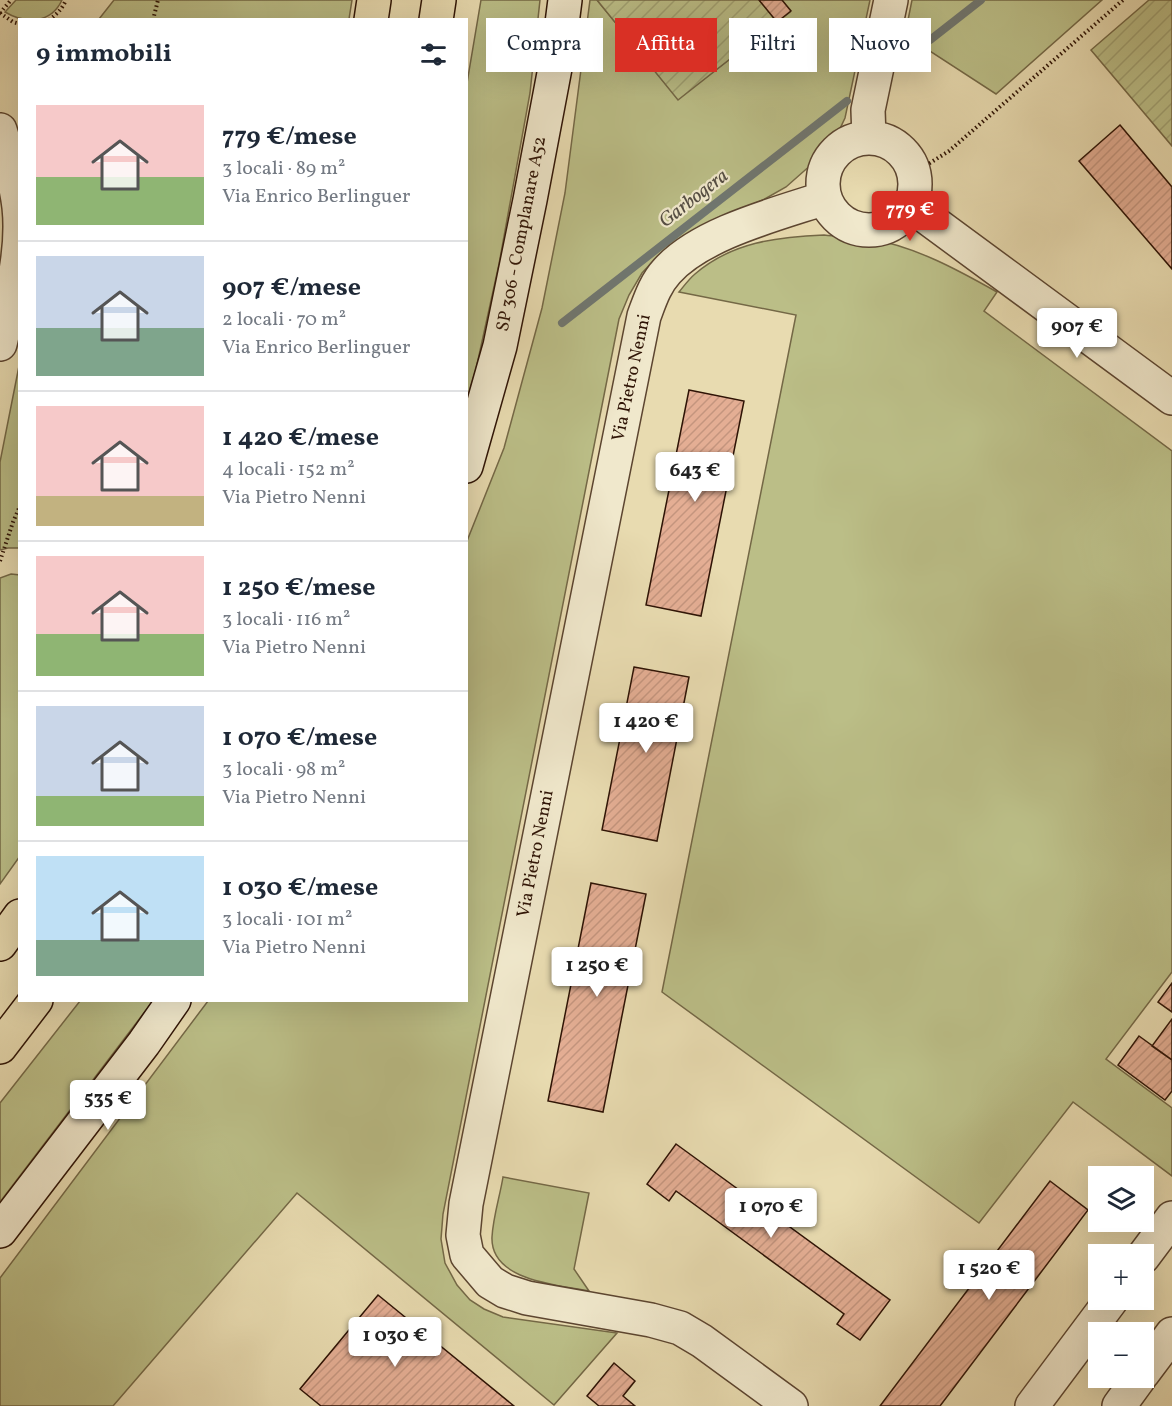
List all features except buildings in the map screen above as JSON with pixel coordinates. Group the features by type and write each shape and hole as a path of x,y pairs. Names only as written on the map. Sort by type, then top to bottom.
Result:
{"highway":[{"path":"371,18 374,0"},
{"path":"436,18 439,0"},
{"path":"0,944 18,919"},
{"path":"0,1047 34,1002"}],"street":[{"name":"SP 306 - Complanare A52","path":"468,459 500,346 560,47 565,0"},
{"path":"869,138 868,110 891,0"},
{"path":"0,130 18,202"},
{"path":"869,138 884,140 898,148 908,160 912,189 900,218 888,226 873,230 857,228 843,222 832,212 825,198 823,184 825,170 832,157 842,147 855,140 869,138"},
{"path":"912,189 1172,398"},
{"name":"Via Pietro Nenni","path":"791,1406 702,1341 680,1328 651,1320 527,1298 505,1291 490,1282 467,1255 464,1235 466,1204 644,316 655,287 682,257 732,229 825,198"},
{"path":"0,344 18,258"},
{"path":"0,1231 144,1043 173,1002"},
{"path":"1153,1244 1172,1218"},
{"path":"1032,1406 1104,1310"},
{"path":"1154,1359 1172,1334"},
{"path":"1119,1406 1132,1388"}],"path":[{"path":"11,0 0,13 18,23"},
{"path":"52,18 63,7 66,0"},
{"path":"154,18 158,0"},
{"path":"912,189 949,151 1123,0"},
{"path":"0,561 18,511"}],"green space":[{"path":"16,0 62,0 51,14 44,18 18,18 5,12"},
{"path":"114,0 352,0 349,18 100,18"},
{"path":"481,0 540,0 538,18 486,18 486,72 532,72 499,264 468,397 468,77"},
{"path":"590,0 597,0 615,22 615,72 656,72 678,99 713,72 717,72 717,69 729,59 729,72 817,72 817,18 782,18 790,12 782,0 870,0 866,18 829,18 829,72 855,72 845,118 836,137 821,156 786,187 763,200 703,225 679,239 658,256 642,273 619,319 443,1214 441,1239 445,1263 457,1285 470,1300 503,1317 617,1333 554,1405 297,1193 113,1406 0,1406 0,1278 207,1002 468,1002 468,538 504,448 542,308 565,193 581,72 603,72 603,18 588,18"},
{"path":"597,0 759,0 774,18 729,18 729,60 717,69 717,18 615,18 615,22"},
{"path":"912,0 1102,0 996,94 931,52 931,18 908,18"},
{"path":"1149,0 1172,0 1172,146 1091,50"},
{"path":"655,72 714,72 678,100"},
{"path":"824,235 865,238 920,253 997,292 984,311 1172,451 1172,972 1106,1059 1172,1108 1172,1176 1073,1102 979,1223 662,992 796,315 679,292 709,263 740,248 789,237"},
{"path":"18,371 18,548 0,550 0,462"},
{"path":"11,574 18,575 18,859 0,884 0,578"},
{"path":"79,1002 152,1002 0,1202 0,1103"},
{"path":"503,1177 589,1193 574,1269 589,1291 528,1278 502,1263 494,1252 492,1237"}],"waterway":[{"name":"Garbogera","path":"931,39 981,0"},
{"name":"Garbogera","path":"562,323 847,101"}]}
